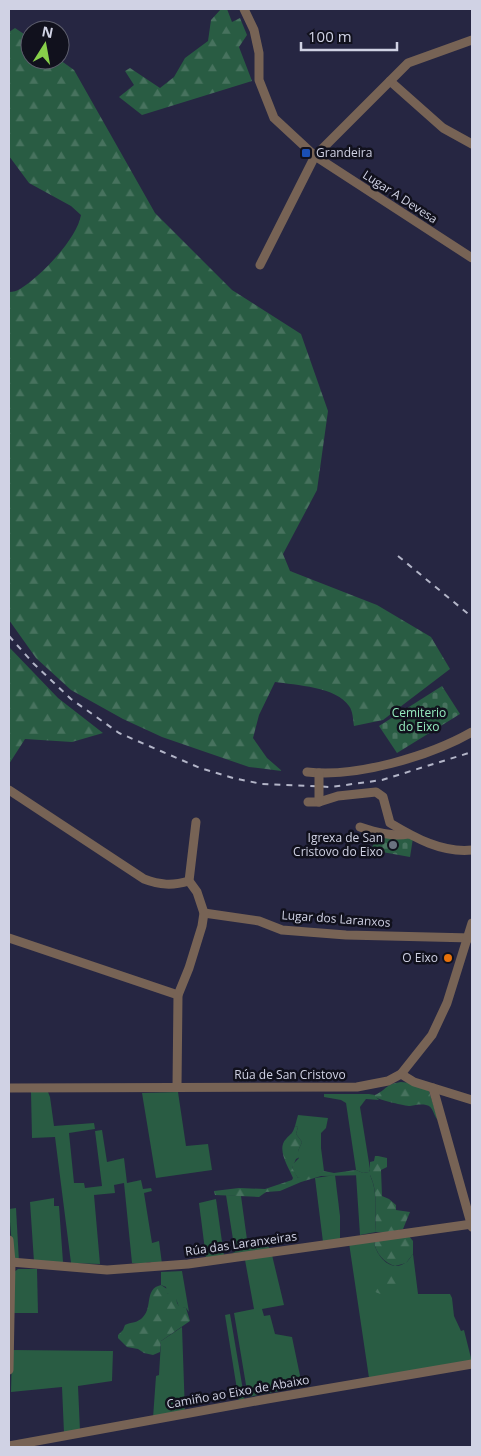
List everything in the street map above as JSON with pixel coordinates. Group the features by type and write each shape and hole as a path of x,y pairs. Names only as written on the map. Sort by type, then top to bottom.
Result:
{"street":[{"name":"Lugar A Devesa","path":"244,9 254,30 259,52 259,80 274,118 315,156 472,258"},
{"path":"260,265 315,156 408,63 472,40"},
{"path":"390,81 443,128 472,144"},
{"path":"307,772 319,773 362,769 401,761 432,751 472,732"},
{"path":"319,773 320,802"},
{"path":"9,790 144,880 159,884 176,884 189,881"},
{"path":"308,802 320,802 338,796 376,792 383,797 390,822 408,834 442,849 472,850"},
{"path":"177,1087 178,995 189,968 204,913 197,892 189,881 196,822"},
{"path":"360,827 382,833 408,834"},
{"name":"Lugar dos Laranxos","path":"204,913 258,921 282,930 346,935 470,938"},
{"name":"Rúa de San Cristovo","path":"9,1088 357,1087 388,1081 401,1074 432,1036 447,1003 470,938 472,923"},
{"path":"9,938 178,995"},
{"path":"401,1074 414,1082 472,1100"},
{"path":"433,1088 472,1225"},
{"name":"Rúa das Laranxeiras","path":"11,1262 107,1270 188,1264 472,1225"},
{"path":"9,1240 11,1262 9,1370"},
{"name":"Camiño ao Eixo de Abaixo","path":"9,1446 276,1397 472,1364"}],"green space":[{"path":"221,9 227,9 232,22 240,18 247,35 239,47 252,81 142,115 119,97 134,85 125,71 130,68 160,88 174,77 185,58 208,41 211,20"},
{"path":"15,28 20,31 20,70 70,70 70,67 74,70 155,213 232,290 301,334 328,411 317,490 283,554 290,571 377,605 431,637 450,669 383,720 354,726 350,708 335,695 315,688 275,682 259,715 253,738 267,758 282,771 249,767 162,737 123,719 71,690 36,658 9,620 9,292 20,289 47,267 73,235 81,215 71,206 29,183 9,156 9,32"},
{"path":"9,647 58,698 103,733 72,742 25,739 9,764"},
{"name":"Cemiterio do Eixo","path":"442,686 460,714 397,753 379,726"},
{"path":"377,836 413,838 410,857 371,850"},
{"path":"401,1082 411,1083 429,1091 438,1120 429,1106 407,1106 375,1097 375,1095 389,1085"},
{"path":"31,1092 48,1092 54,1126 94,1123 95,1129 69,1133 74,1183 84,1183 85,1188 102,1186 95,1131 102,1130 107,1162 124,1158 127,1183 141,1180 143,1189 151,1188 152,1191 144,1193 152,1243 159,1241 162,1264 150,1262 132,1263 124,1183 114,1185 115,1193 94,1195 100,1264 71,1263 55,1137 32,1138"},
{"path":"178,1092 186,1146 208,1144 212,1170 156,1178 142,1093"},
{"path":"324,1094 369,1094 375,1095 379,1100 366,1099 360,1107 369,1172 363,1173 356,1170 346,1103 341,1100 324,1097"},
{"path":"298,1115 328,1118 326,1128 321,1133 324,1171 298,1178 292,1169 293,1164 299,1158 298,1151 302,1142 296,1134 298,1127 295,1126"},
{"path":"295,1126 298,1127 296,1134 302,1142 298,1151 302,1156 296,1159 292,1168 298,1178 303,1175 324,1171 334,1173 356,1170 363,1173 369,1172 370,1162 374,1161 375,1156 387,1158 387,1167 381,1170 382,1196 396,1205 396,1210 410,1212 403,1229 386,1233 376,1232 375,1196 370,1175 321,1176 280,1191 266,1192 259,1197 215,1195 214,1191 239,1188 265,1189 292,1180 293,1178 284,1158 282,1148 283,1143"},
{"path":"335,1175 340,1216 340,1239 323,1242 315,1178"},
{"path":"356,1175 370,1175 373,1182 376,1232 360,1235"},
{"path":"226,1195 241,1196 248,1247 269,1247 270,1251 232,1253 235,1252"},
{"path":"54,1198 54,1206 59,1206 63,1262 34,1262 30,1202"},
{"path":"216,1199 224,1256 206,1258 199,1203"},
{"path":"16,1208 19,1262 13,1260 9,1209"},
{"path":"408,1235 413,1241 413,1254 406,1263 395,1266 381,1257 374,1242"},
{"path":"374,1242 381,1257 394,1266 399,1266 406,1262 413,1254 418,1294 450,1294 454,1316 461,1331 464,1330 472,1362 369,1378 349,1243"},
{"path":"272,1255 284,1305 262,1309 264,1316 270,1315 275,1334 292,1337 302,1385 301,1387 248,1397 234,1313 254,1309 245,1260"},
{"path":"18,1269 37,1269 38,1313 13,1313 14,1272"},
{"path":"182,1271 189,1312 186,1308 179,1307 176,1299 167,1293 166,1287 161,1285 161,1272"},
{"path":"381,1273 403,1274 411,1282 402,1284 399,1290 380,1294 369,1288 369,1286"},
{"path":"161,1285 167,1289 167,1293 176,1296 179,1306 186,1308 190,1321 161,1341 160,1352 153,1355 127,1347 118,1338 118,1335 125,1325 143,1317 148,1308 152,1290"},
{"path":"230,1314 245,1402 239,1402 225,1315"},
{"path":"182,1327 185,1413 153,1418 156,1376 159,1375 161,1341"},
{"path":"12,1350 113,1351 112,1381 78,1386 80,1431 64,1433 62,1387 11,1392"}],"railway":[{"path":"398,556 472,617"},
{"path":"9,636 33,663 71,699 119,733 200,768 233,778 262,784 331,787 382,780 472,752"}],"place":[{"name":"Grandeira","path":"306,153"},
{"name":"Igrexa de San Cristovo do Eixo","path":"393,845"},
{"name":"O Eixo","path":"448,958"}]}
